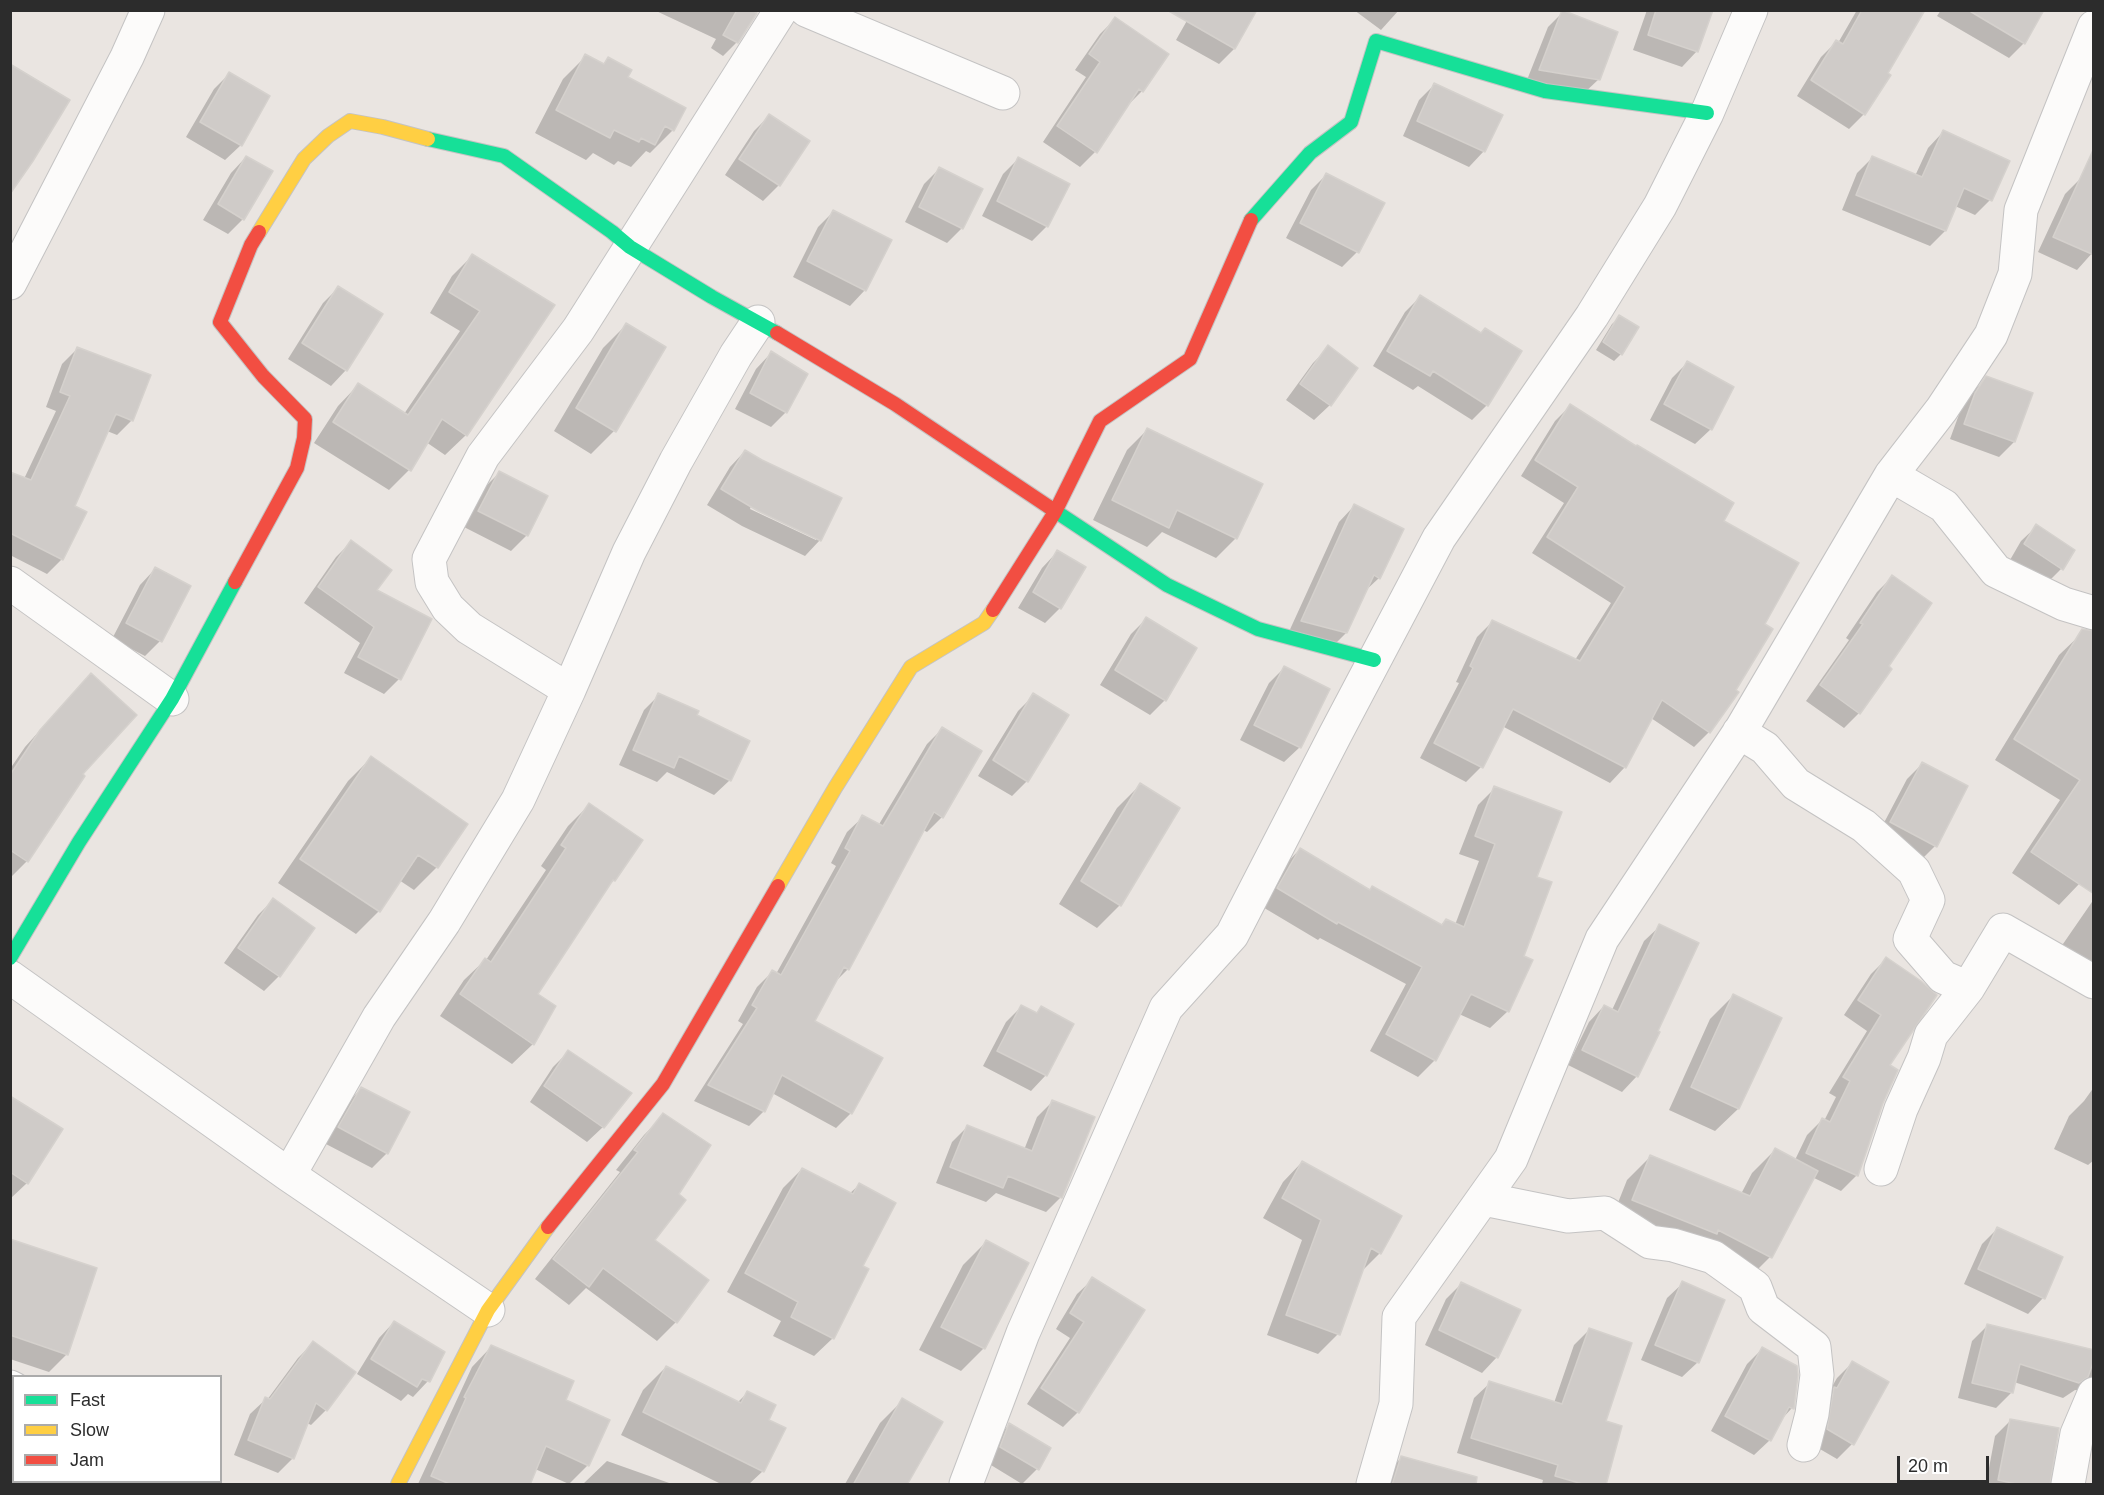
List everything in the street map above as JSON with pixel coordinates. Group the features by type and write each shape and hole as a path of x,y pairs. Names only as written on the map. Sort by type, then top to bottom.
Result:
{"street":[{"path":"10,282 127,57 148,10"},
{"path":"569,690 469,628 448,608 432,582 429,559 483,456 578,330 781,10"},
{"path":"966,1485 1023,1333 1166,1008 1232,935 1439,538 1592,316 1660,206 1707,112 1751,10"},
{"path":"813,12 1003,93"},
{"path":"1373,1485 1396,1404 1399,1317 1511,1159 1602,939 1739,732 1891,475 1942,410 1991,335 2015,274 2020,210 2085,73 2094,27"},
{"path":"398,1485 488,1310 538,1240 663,1084 829,798 911,667 984,623 1055,512 1100,421 1190,359 1251,220 1310,153 1351,122 1376,41 1545,91 1707,112"},
{"path":"10,958 79,842 172,699 297,468 304,438 305,419 263,376 220,322 251,245 304,159 328,136 350,121 504,156 612,231 630,247 895,404 1167,585 1258,629 1374,660"},
{"path":"289,1175 380,1017 444,922 518,800 629,552 670,471 736,355 758,322"},
{"path":"1891,475 1944,506 1996,571 2064,604 2094,613"},
{"path":"10,583 172,699"},
{"path":"1739,732 1765,748 1796,784 1864,826 1914,872 1928,900 1910,939 1943,977 1968,988"},
{"path":"1881,1169 1901,1109 1924,1059 1931,1035 1968,988 2003,930 2094,982"},
{"path":"10,977 289,1175 488,1310"},
{"path":"1484,1199 1568,1216 1605,1213 1650,1242 1673,1245 1713,1257 1755,1287 1763,1308 1814,1347 1817,1375 1812,1414 1804,1445"},
{"path":"2068,1485 2077,1434 2094,1394"}],"building":[{"path":"737,10 752,10 757,13 738,43 723,35"},
{"path":"1167,10 1257,10 1235,49"},
{"path":"1562,10 1618,32 1600,80 1539,70"},
{"path":"1656,10 1713,10 1698,52 1648,35"},
{"path":"1862,10 1925,10 1888,73 1891,75 1865,115 1811,80 1836,40 1843,44"},
{"path":"1968,10 2044,10 2025,44"},
{"path":"1115,17 1169,54 1143,92 1139,89 1097,153 1057,126 1100,62 1089,54"},
{"path":"585,54 604,64 608,57 632,70 628,77 686,108 674,131 665,126 655,145 641,138 639,142 614,130 610,138 556,110"},
{"path":"10,64 70,100 10,194"},
{"path":"229,72 270,96 242,146 200,122"},
{"path":"1434,83 1503,115 1485,152 1417,121"},
{"path":"769,114 810,141 780,186 739,159"},
{"path":"1943,130 2010,161 1992,201 1964,188 1946,231 1856,195 1872,156 1922,177"},
{"path":"2094,148 2094,255 2053,237"},
{"path":"246,156 273,171 244,220 218,204"},
{"path":"1018,157 1070,184 1048,227 997,201"},
{"path":"939,167 983,189 963,229 919,207"},
{"path":"1326,173 1385,203 1359,253 1300,223"},
{"path":"833,210 892,240 866,291 807,261"},
{"path":"472,254 555,305 467,436 442,419 411,471 333,422 358,383 408,415 480,311 449,292"},
{"path":"338,286 383,314 347,371 302,343"},
{"path":"1420,295 1481,333 1485,328 1522,351 1488,406 1433,371 1430,376 1387,351"},
{"path":"1619,315 1639,327 1622,355 1603,342"},
{"path":"626,323 666,347 616,432 576,408"},
{"path":"1328,345 1358,368 1331,406 1300,384"},
{"path":"77,347 151,375 133,421 116,414 75,506 87,512 63,560 10,533 10,472 31,480 70,396 60,392"},
{"path":"771,351 808,374 787,413 750,393"},
{"path":"1687,361 1734,387 1712,430 1664,404"},
{"path":"1986,376 2033,393 2015,442 1964,424 1975,393"},
{"path":"1570,404 1636,446 1734,503 1724,521 1799,563 1765,624 1773,629 1736,690 1739,692 1710,733 1662,700 1626,768 1513,709 1483,768 1434,743 1473,668 1470,666 1492,620 1580,661 1625,587 1547,537 1578,487 1535,460"},
{"path":"1147,428 1263,484 1237,539 1177,510 1169,528 1112,500"},
{"path":"745,450 842,498 821,541 758,511 721,489"},
{"path":"499,471 548,496 528,536 478,511"},
{"path":"1354,504 1404,529 1380,579 1374,575 1347,633 1301,621"},
{"path":"2036,524 2075,550 2063,570 2024,544"},
{"path":"351,540 392,570 377,590 432,619 401,680 358,657 374,627 318,587"},
{"path":"1057,550 1086,567 1061,609 1033,592"},
{"path":"155,567 191,586 162,642 126,623"},
{"path":"1892,575 1932,603 1889,666 1892,669 1860,714 1820,685 1863,624 1860,623"},
{"path":"1146,617 1197,648 1166,701 1115,670"},
{"path":"2082,629 2094,631 2094,894 2031,852 2080,780 2014,739"},
{"path":"1284,666 1330,689 1301,748 1254,725"},
{"path":"91,673 137,715 83,774 85,776 28,862 10,850 10,775 40,730"},
{"path":"658,693 699,711 697,715 750,741 731,781 679,756 674,768 633,750"},
{"path":"1033,693 1069,715 1028,782 993,760"},
{"path":"942,727 982,751 943,818 934,812 849,970 844,967 815,1021 883,1058 852,1114 782,1075 765,1112 708,1085 757,1008 752,1005 772,970 781,975 850,851 845,848 862,815 883,826"},
{"path":"371,756 468,824 438,868 418,855 380,912 300,859"},
{"path":"1922,762 1968,786 1937,847 1890,822"},
{"path":"1140,783 1180,808 1121,906 1081,881"},
{"path":"1494,786 1562,812 1537,877 1552,882 1524,956 1533,960 1509,1012 1471,994 1436,1061 1386,1034 1422,967 1338,922 1337,924 1277,888 1300,848 1370,890 1372,886 1442,925 1446,919 1464,927 1495,844 1475,836"},
{"path":"589,803 643,840 615,881 613,880 538,994 556,1006 534,1045 460,994 485,958 491,962 566,848 561,845"},
{"path":"273,898 315,928 280,977 238,948"},
{"path":"1659,924 1699,943 1638,1077 1582,1050 1604,1005 1618,1012"},
{"path":"1886,957 1937,995 1890,1065 1898,1070 1883,1103 1858,1176 1806,1153 1822,1118 1830,1122 1850,1081 1843,1077 1881,1015 1858,1000"},
{"path":"1733,994 1782,1018 1739,1109 1691,1087"},
{"path":"1021,1005 1037,1013 1041,1006 1074,1024 1047,1076 997,1051"},
{"path":"568,1050 632,1093 604,1128 544,1086"},
{"path":"361,1087 410,1112 388,1154 338,1127"},
{"path":"10,1096 63,1129 28,1184 10,1172"},
{"path":"1052,1100 1095,1117 1062,1198 1008,1176 1003,1188 950,1167 967,1125 1032,1151"},
{"path":"663,1113 711,1145 679,1194 686,1200 655,1240 709,1280 677,1323 603,1268 589,1287 553,1259 638,1152 634,1150"},
{"path":"1775,1148 1818,1171 1772,1258 1718,1230 1717,1234 1632,1200 1650,1155 1750,1196"},
{"path":"1302,1161 1402,1216 1381,1254 1371,1248 1340,1335 1286,1315 1321,1220 1282,1198"},
{"path":"802,1168 853,1194 859,1183 896,1203 863,1266 869,1269 834,1339 791,1317 798,1302 745,1273"},
{"path":"1997,1227 2063,1257 2045,1299 1978,1269"},
{"path":"10,1239 97,1268 68,1355 10,1335"},
{"path":"986,1240 1029,1263 985,1349 941,1327"},
{"path":"1092,1277 1145,1310 1079,1413 1041,1388 1084,1322 1070,1313"},
{"path":"1682,1281 1725,1300 1699,1363 1655,1345"},
{"path":"1461,1282 1521,1310 1498,1358 1439,1330"},
{"path":"394,1321 445,1352 430,1382 422,1379 417,1387 371,1359"},
{"path":"1987,1324 2094,1350 2094,1360 2088,1377 2079,1383 2020,1364 2013,1393 1972,1383"},
{"path":"1589,1328 1632,1343 1606,1421 1622,1426 1606,1485 1586,1485 1555,1476 1558,1465 1471,1438 1489,1381 1562,1404"},
{"path":"313,1341 356,1372 327,1411 316,1403 294,1459 248,1440 265,1397 270,1399"},
{"path":"491,1345 574,1381 566,1400 610,1420 589,1466 546,1446 530,1485 452,1485 431,1476 466,1398 464,1397"},
{"path":"1762,1347 1797,1366 1798,1375 1794,1409 1789,1407 1771,1441 1725,1416"},
{"path":"1852,1361 1889,1382 1854,1445 1827,1429 1834,1387 1837,1388"},
{"path":"666,1366 741,1403 747,1391 776,1405 769,1420 786,1428 764,1472 643,1412"},
{"path":"902,1398 943,1422 907,1485 853,1485"},
{"path":"2010,1419 2059,1428 2050,1485 2021,1485 1998,1480"},
{"path":"1009,1423 1051,1448 1039,1470 1000,1447"},
{"path":"1401,1456 1477,1477 1476,1485 1392,1485"}],"traffic: fast":[{"path":"1251,220 1310,153 1351,122 1376,41 1545,91 1707,113"},
{"path":"428,139 504,156 630,247 777,333"},
{"path":"1049,507 1167,585 1258,629 1374,660"},
{"path":"10,958 79,842 172,699 235,582"}],"traffic: slow":[{"path":"259,232 304,159 328,136 350,121 428,139"},
{"path":"778,886 835,788 911,667 984,623 993,610"},
{"path":"398,1484 488,1310 548,1227"}],"traffic: jam":[{"path":"993,610 1055,512 1100,421 1190,359 1251,220"},
{"path":"235,582 297,468 304,438 305,419 263,376 220,322 251,245 259,232"},
{"path":"777,333 895,404 1049,507"},
{"path":"548,1227 663,1084 778,886"}]}
